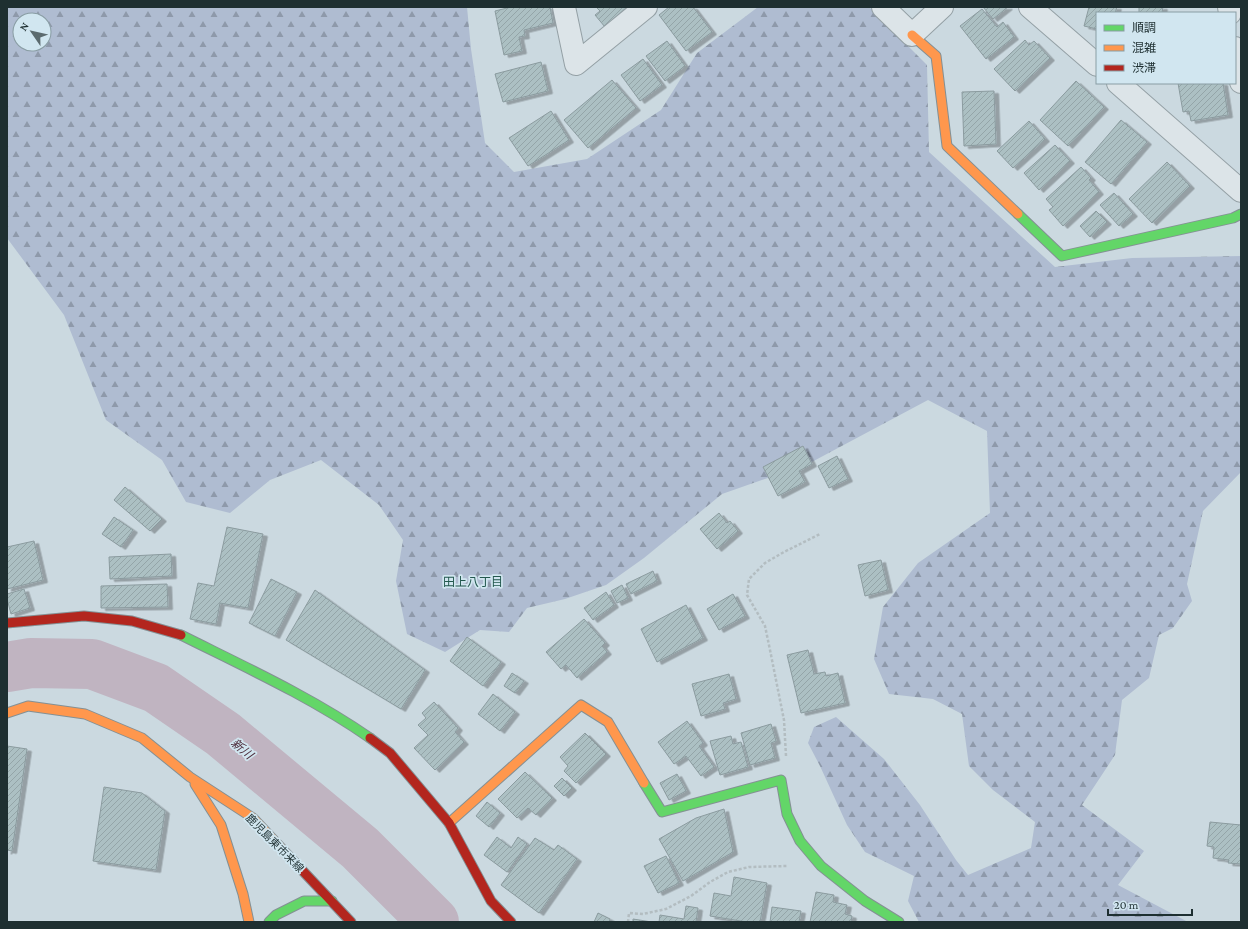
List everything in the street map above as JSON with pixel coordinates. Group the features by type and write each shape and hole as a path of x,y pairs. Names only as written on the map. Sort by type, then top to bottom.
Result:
{"street":[{"path":"564,7 576,64 646,7"},
{"path":"882,7 936,56 947,146 1062,256 1233,218 1241,214"},
{"path":"912,35 942,7"},
{"path":"1030,7 1096,64"},
{"path":"1236,54 1241,82"},
{"path":"1119,84 1241,191"},
{"path":"7,623 84,616 132,621 177,633 262,675 345,721 390,753 449,823 491,901 511,922"},
{"path":"449,823 581,705 608,722 662,812 782,780 787,814 800,841 822,866 865,902 899,922"},
{"name":"鹿児島東市来線","path":"7,713 28,706 85,714 142,738 190,777 253,818 351,922"},
{"name":"鹿児島東市来線","path":"190,777 221,825 243,894 249,922"},
{"path":"269,922 276,915 304,901 332,901"}],"path":[{"path":"782,780 787,753 784,720 765,626 747,595 749,579 771,560 820,534"},
{"path":"628,922 629,913 643,914 666,908 691,896 710,882 728,872 749,867 822,866"}],"green space":[{"path":"7,7 467,7 471,49 485,143 514,172 587,159 661,110 697,53 758,7 869,7 927,65 929,152 1055,267 1132,258 1241,256 1241,472 1203,511 1187,584 1192,601 1173,628 1159,635 1149,678 1122,700 1115,755 1082,805 1144,851 1118,885 1188,922 919,922 908,901 914,876 865,852 847,825 808,743 814,727 836,717 884,759 920,805 956,860 968,875 1031,848 1035,822 993,790 969,766 962,714 933,699 889,694 874,659 883,607 918,563 990,513 987,431 928,400 808,464 722,494 644,558 606,585 565,599 527,608 509,632 480,630 445,652 407,634 396,581 403,540 379,505 321,460 270,480 230,513 186,502 162,460 106,420 64,315 7,238"}],"building":[{"path":"511,7 550,7 553,23 524,30 525,36 519,37 522,51 504,55 495,11"},
{"path":"596,7 627,7 605,27 595,15 600,11"},
{"path":"669,7 693,7 712,32 686,51 659,15"},
{"path":"983,7 1008,7 993,19"},
{"path":"1089,7 1117,7 1115,12 1096,12 1096,29 1084,26"},
{"path":"1139,7 1163,7 1162,12 1139,12"},
{"path":"982,9 997,27 1003,22 1014,37 986,59 960,26"},
{"path":"1025,40 1029,45 1034,41 1050,58 1015,91 994,69"},
{"path":"667,41 685,66 665,81 646,56"},
{"path":"643,59 662,85 640,101 621,75"},
{"path":"541,62 548,91 503,102 495,74"},
{"path":"612,80 636,108 588,148 564,120"},
{"path":"1076,81 1104,107 1068,146 1040,120"},
{"path":"1178,84 1223,84 1228,115 1191,121 1189,111 1183,112"},
{"path":"994,91 996,144 964,146 962,92"},
{"path":"551,111 569,140 528,166 509,138"},
{"path":"1121,120 1147,142 1111,184 1085,162"},
{"path":"1029,121 1045,139 1013,168 997,151"},
{"path":"1055,145 1070,161 1039,190 1024,173"},
{"path":"1167,162 1190,186 1152,223 1129,199"},
{"path":"1081,167 1091,178 1089,180 1099,192 1063,226 1049,210 1053,207 1046,199"},
{"path":"1114,193 1133,214 1119,226 1100,205"},
{"path":"1096,211 1107,222 1090,237 1080,226"},
{"path":"803,446 812,464 799,471 805,482 778,496 763,467"},
{"path":"837,456 848,479 829,488 818,466"},
{"path":"125,487 162,519 150,531 114,500"},
{"path":"719,513 727,523 730,521 738,531 717,549 700,529"},
{"path":"114,517 133,530 121,547 102,534"},
{"path":"227,527 263,534 248,608 220,603 216,624 190,619 198,583 214,586"},
{"path":"34,541 43,580 7,589 7,547"},
{"path":"171,554 172,576 110,579 109,557"},
{"path":"881,560 888,590 865,596 858,565"},
{"path":"653,571 657,581 631,594 626,584"},
{"path":"271,579 297,592 275,636 249,623"},
{"path":"167,584 168,607 101,608 101,586"},
{"path":"622,585 628,598 617,603 611,591"},
{"path":"24,589 30,608 11,614 7,594"},
{"path":"315,590 425,670 401,709 286,640"},
{"path":"606,592 614,605 593,620 584,608"},
{"path":"733,594 745,616 719,630 707,609"},
{"path":"686,605 703,638 657,662 641,629"},
{"path":"584,619 605,643 602,646 607,652 577,678 566,665 561,669 546,652"},
{"path":"467,637 501,662 483,686 450,661"},
{"path":"808,650 814,674 825,672 826,676 838,673 845,703 801,713 787,655"},
{"path":"512,673 524,681 515,693 504,686"},
{"path":"729,674 736,699 723,703 725,709 701,716 692,684"},
{"path":"493,694 515,712 500,731 478,714"},
{"path":"434,702 458,728 455,732 464,742 435,770 414,748 428,735 418,725 426,718 422,713"},
{"path":"687,721 703,743 699,746 714,767 701,776 686,756 674,764 658,742"},
{"path":"771,724 776,741 771,743 775,758 750,765 741,733"},
{"path":"585,733 606,754 576,783 564,771 568,766 560,757"},
{"path":"731,736 733,744 741,742 748,767 720,775 710,741"},
{"path":"7,746 27,749 12,851 7,850"},
{"path":"525,772 552,798 536,815 528,808 517,818 498,799"},
{"path":"677,774 686,791 669,800 660,783"},
{"path":"562,778 572,788 564,796 554,786"},
{"path":"104,787 142,793 165,811 156,870 93,861"},
{"path":"487,802 500,813 489,827 476,816"},
{"path":"724,809 733,852 683,881 659,839 696,818"},
{"path":"1210,822 1241,825 1241,864 1228,863 1229,860 1213,858 1214,847 1207,846"},
{"path":"497,837 511,848 518,837 527,844 507,872 484,855"},
{"path":"535,838 554,850 558,845 577,859 539,913 501,885"},
{"path":"666,856 679,883 658,893 644,866"},
{"path":"734,877 767,883 760,922 747,922 710,916 714,893 731,896"},
{"path":"816,892 834,895 833,902 847,905 845,914 852,916 851,922 810,922"},
{"path":"686,906 698,908 696,922 659,922 660,915 684,919"},
{"path":"772,907 801,911 799,922 770,922"},
{"path":"598,913 610,919 609,922 594,922"},
{"path":"633,919 652,922 633,922"}],"waterway":[{"name":"新川","path":"7,667 31,663 92,664 156,688 223,734 360,848 434,922"}],"traffic: fast":[{"path":"1018,214 1062,256 1233,218 1241,214"},
{"path":"181,635 325,709 370,738"},
{"path":"644,783 662,812 781,780 787,814 800,841 821,866 865,901 899,922"},
{"path":"269,922 276,915 304,901 332,901"}],"traffic: slow":[{"path":"912,35 936,56 947,146 1018,214"},
{"path":"449,823 581,705 608,722 644,783"},
{"path":"7,713 28,706 85,714 142,738 190,777 253,818 284,851"},
{"path":"195,784 221,825 243,894 249,922"}],"traffic: jam":[{"path":"7,623 84,616 132,621 181,635"},
{"path":"370,738 390,753 449,823 491,901 511,922"},
{"path":"284,851 351,922"}],"district":[{"name":"田上八丁目","path":"473,582"}]}
